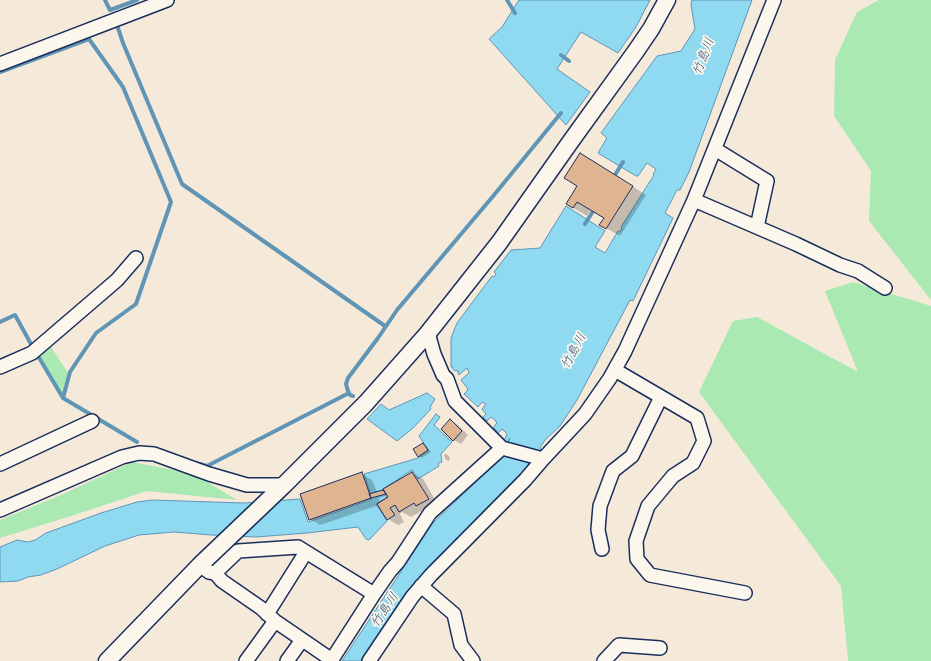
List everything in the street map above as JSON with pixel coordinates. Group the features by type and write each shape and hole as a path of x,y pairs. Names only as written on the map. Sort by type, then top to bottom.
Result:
{"street":[{"path":"0,64 167,0"},
{"path":"106,661 200,564 281,488 366,403 428,333 499,243 636,51 651,29 667,0"},
{"path":"369,661 412,597 430,575 525,480 541,458 585,414 614,370 626,350 694,200 774,0"},
{"path":"715,149 767,181 757,227"},
{"path":"694,200 796,244 840,265 858,270 885,288"},
{"path":"0,368 32,353 117,280 136,258"},
{"path":"428,333 434,354 443,375 447,379 455,402 504,449 541,458"},
{"path":"614,370 697,418 704,441 693,463 673,476 648,506 636,541 637,559 650,575 745,593"},
{"path":"602,549 598,530 600,506 612,471 632,456 661,397"},
{"path":"0,464 92,421"},
{"path":"200,564 209,572 215,573 222,581 271,618 331,660 374,594 398,562 430,513 504,449"},
{"path":"0,510 122,457 139,453 154,454 209,474 247,485 281,488"},
{"path":"215,573 238,551 298,547 374,594"},
{"path":"246,661 306,552"},
{"path":"421,586 454,614 461,646 473,661"},
{"path":"287,661 302,640"},
{"path":"604,661 619,645 660,648"}],"green space":[{"path":"879,0 931,0 931,300 869,221 871,171 834,116 835,60 857,12"},
{"path":"853,282 931,306 931,661 848,661 841,586 699,392 733,321 757,317 858,372 825,291"},
{"path":"51,347 68,373 62,394 39,356"},
{"path":"132,462 194,474 237,500 147,491 0,538 0,520 61,495"}],"water":[{"path":"519,0 650,0 636,27 618,53 581,32 557,69 590,92 566,125 489,39 502,27"},
{"name":"竹島川","path":"692,0 752,0 689,172 680,190 677,190 665,213 673,218 633,301 630,300 577,400 560,426 545,440 529,467 416,581 374,643 364,661 342,661 433,523 503,456 510,444 508,443 510,438 507,443 504,441 507,434 502,429 497,434 497,431 494,428 492,429 497,423 494,419 491,417 487,421 483,417 486,414 482,409 486,404 482,402 478,407 464,394 468,389 461,380 469,373 467,368 459,375 457,370 455,371 452,368 453,367 451,367 451,338 457,323 492,276 494,277 496,274 494,272 511,250 540,248 566,206 605,231 595,247 605,253 618,231 621,231 621,227 654,175 653,174 656,169 647,163 638,176 636,176 598,153 607,138 601,133 657,56 681,51 695,29 691,5"},
{"path":"427,393 435,399 430,407 431,409 413,428 397,441 367,419 381,404 389,410"},
{"path":"436,414 440,417 434,425 452,442 441,454 442,462 438,463 439,466 418,479 412,470 383,489 387,497 376,504 387,521 369,540 366,539 358,527 256,537 174,532 139,535 105,546 41,575 28,577 18,581 0,582 0,547 17,540 28,542 35,540 46,533 137,502 152,500 244,503 300,499 308,522 372,499 364,474 418,458 429,451 419,436"}],"building":[{"path":"580,153 633,186 606,229 599,225 604,218 577,202 573,208 566,204 577,186 564,178"},
{"path":"450,419 462,431 453,441 441,429"},
{"path":"423,443 428,450 418,457 413,449"},
{"path":"362,472 371,498 309,520 300,494"},
{"path":"412,472 429,499 416,506 414,503 399,512 395,505 390,508 395,515 387,520 377,504 388,497 383,489"},
{"path":"383,490 386,494 371,498 369,494"}],"waterway":[{"path":"105,0 110,10 137,0"},
{"path":"507,0 515,13"},
{"path":"118,28 182,184 385,326"},
{"path":"0,72 89,39 123,87 171,202 136,304 96,333 70,372 63,398"},
{"path":"561,55 569,61"},
{"path":"353,396 350,395 346,384 348,378 397,310 561,113"},
{"path":"613,178 623,162"},
{"path":"585,224 595,208"},
{"path":"0,322 15,315 31,344"},
{"path":"38,356 63,398 137,442"},
{"path":"196,463 207,466 349,393"}]}
